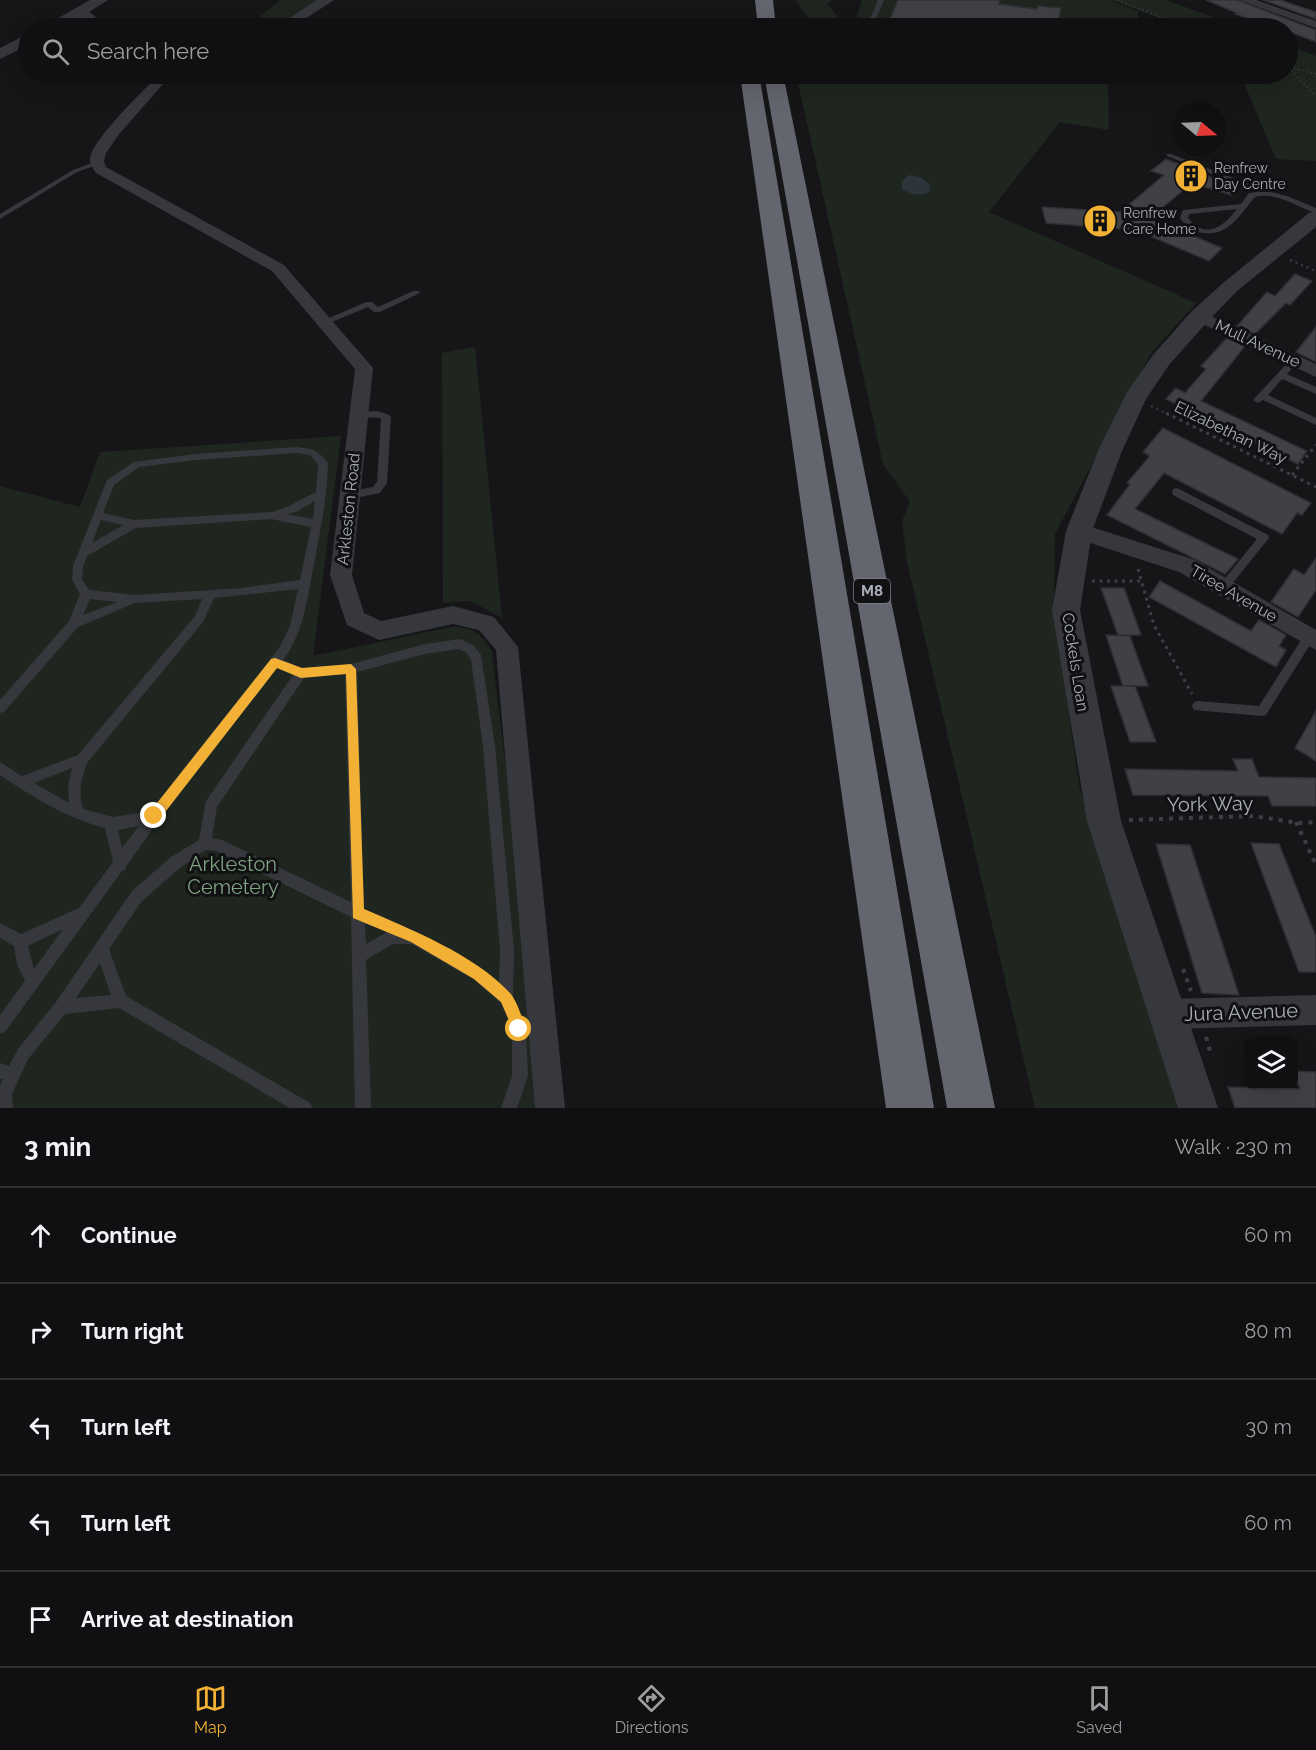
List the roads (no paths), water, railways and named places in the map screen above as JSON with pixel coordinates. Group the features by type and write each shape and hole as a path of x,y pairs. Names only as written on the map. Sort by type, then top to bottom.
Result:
{"highway":[{"path":"764,0 766,18"},
{"name":"M8","path":"751,84 910,1108"},
{"name":"M8","path":"775,84 971,1108"}],"street":[{"path":"68,18 101,0"},
{"path":"297,18 327,0"},
{"path":"1245,0 1296,18"},
{"path":"78,13 90,18"},
{"path":"1298,19 1316,25"},
{"path":"0,54 18,44"},
{"path":"98,163 100,150 110,135 157,84"},
{"name":"Arkleston Road","path":"98,163 100,170 278,268 364,368 341,574 355,619 380,631 453,615 486,623 507,647 550,1108"},
{"name":"Cockels Loan","path":"1198,1108 1167,1014 1120,817 1066,610 1079,531 1110,451 1135,398 1161,360 1200,316 1316,217"},
{"name":"Mull Avenue","path":"1200,316 1316,371"},
{"name":"Tiree Avenue","path":"1079,531 1187,566 1313,639"},
{"name":"Jura Avenue","path":"1167,1014 1316,1010"}],"lane":[{"path":"873,18 881,0"},
{"path":"1169,155 1316,211"},
{"path":"0,217 75,171 98,163"},
{"path":"1242,206 1186,212 1184,218 1189,226 1212,233 1223,230 1252,195 1267,193"},
{"path":"324,322 369,304 377,310 416,293"},
{"path":"1294,361 1260,398 1316,422"},
{"path":"1281,375 1316,391"},
{"path":"350,495 376,490 382,483 386,417 378,414 359,416"},
{"path":"0,1027 154,816 275,662 296,627 317,525 323,463 314,452 296,450 259,451 137,464 110,483 78,566 77,579 86,594"},
{"path":"1177,492 1264,538 1223,587"},
{"path":"99,516 134,524 271,515 292,509 321,494"},
{"path":"271,515 317,525"},
{"path":"84,552 134,524"},
{"path":"86,594 135,599 304,584"},
{"path":"0,708 74,624 86,594"},
{"path":"78,812 74,802 74,777 82,759 199,619 210,594"},
{"path":"74,624 135,599"},
{"path":"1198,706 1262,711 1313,639"},
{"path":"275,662 301,673 351,669 425,649 460,644 471,649 477,658 489,746 507,950 506,998 519,1029 520,1076 508,1108"},
{"path":"351,669 363,1108"},
{"path":"205,844 211,805 301,673"},
{"path":"21,782 82,759"},
{"path":"0,768 21,782 78,812 110,824 154,816"},
{"path":"110,824 120,865"},
{"path":"5,1108 6,1073 61,1007 137,896 176,862 205,844 217,845 358,913 416,938 478,974 506,998"},
{"path":"20,942 85,912"},
{"path":"0,930 20,942 24,964 33,983"},
{"path":"359,956 392,937 416,938"},
{"path":"102,950 120,1001"},
{"path":"61,1007 120,1001 305,1108"}],"place":[{"name":"Renfrew Day Centre","path":"1191,176"},
{"name":"Renfrew Care Home","path":"1100,221"}],"park label":[{"name":"Arkleston Cemetery","path":"233,876"}]}
